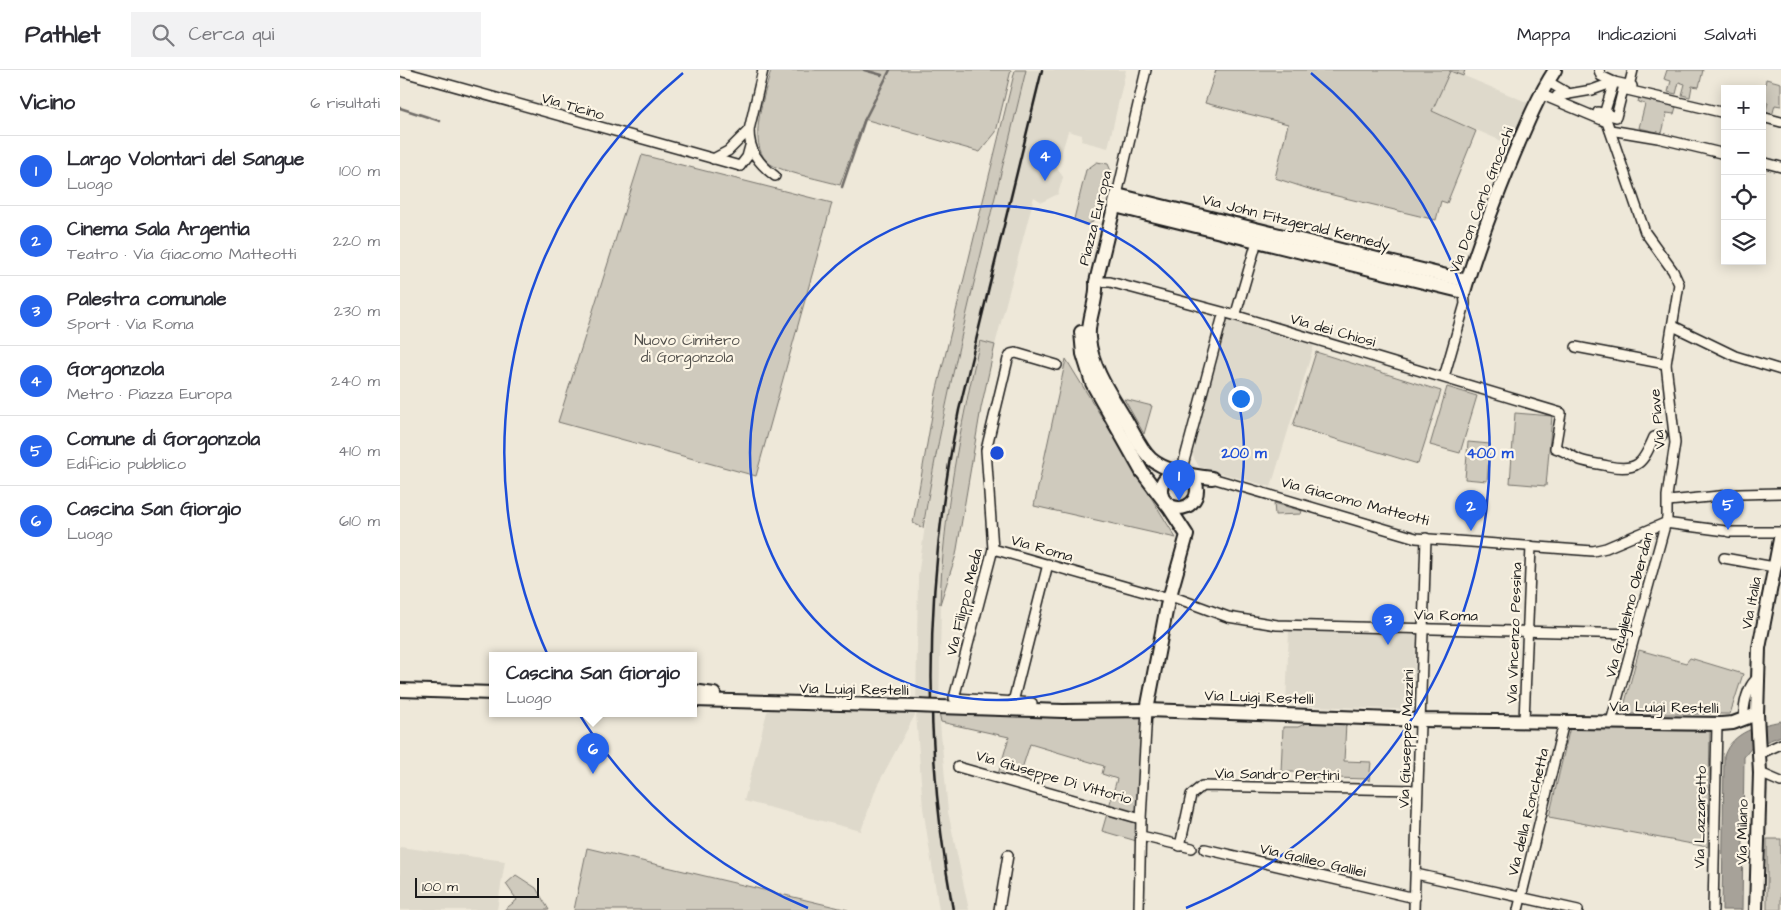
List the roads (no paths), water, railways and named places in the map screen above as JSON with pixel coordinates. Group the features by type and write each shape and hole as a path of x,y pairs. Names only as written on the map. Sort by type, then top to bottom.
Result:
{"street":[{"path":"740,166 750,146 749,130 763,70"},
{"name":"Piazza Europa","path":"1096,282 1146,70"},
{"name":"Via Don Carlo Gnocchi","path":"1444,377 1465,304 1466,286 1484,228 1540,94 1555,70"},
{"path":"1560,70 1549,89 1552,94 1616,117 1623,89 1721,112"},
{"path":"1599,70 1601,76 1614,82 1721,107"},
{"path":"1629,86 1633,70"},
{"name":"Via Ticino","path":"400,71 740,166"},
{"path":"1557,96 1592,90 1614,82"},
{"path":"1609,115 1605,111 1614,82"},
{"path":"1552,84 1569,94"},
{"path":"1540,94 1602,118 1610,128 1721,153"},
{"path":"1766,118 1781,122"},
{"path":"1766,123 1781,126"},
{"name":"Via Piave","path":"1610,128 1645,232 1677,279 1677,299 1666,364 1668,435 1675,449 1667,496 1666,524"},
{"path":"713,159 735,145 749,130"},
{"path":"735,145 740,166"},
{"path":"750,146 758,161 775,176"},
{"path":"1766,163 1781,167"},
{"name":"Via John Fitzgerald Kennedy","path":"1116,200 1466,286"},
{"path":"1238,310 1255,248"},
{"path":"1096,282 1097,290 1089,336 1098,372 1146,454 1152,460 1166,466 1184,469 1212,478"},
{"path":"1096,282 1091,289 1082,322 1082,348 1085,367 1096,391 1152,488 1173,507 1180,508 1193,501 1196,487 1184,469"},
{"name":"Via dei Chiosi","path":"1096,282 1110,282 1238,316 1561,413 1555,448 1566,451 1584,461 1623,469 1633,468 1642,461 1654,437 1668,435"},
{"path":"1184,469 1222,319"},
{"path":"1673,326 1735,356 1781,370"},
{"path":"1576,347 1666,364"},
{"name":"Via Filippo Meda","path":"1013,702 954,698 993,549 986,453 1008,359 1011,354 1016,353 1057,366"},
{"path":"1166,502 1161,493 1164,480 1184,469"},
{"name":"Via Giacomo Matteotti","path":"1212,478 1410,536 1426,538 1598,550 1666,524"},
{"path":"1668,501 1740,494 1781,493"},
{"name":"Via Giuseppe Di Vittorio","path":"1139,910 1140,836 1147,710 1170,597 1187,534 1166,502"},
{"path":"1666,524 1727,532 1781,533"},
{"name":"Via Guglielmo Oberdan","path":"1611,722 1666,524"},
{"name":"Via Italia","path":"1759,750 1760,640 1781,533"},
{"name":"Via Giuseppe Mazzini","path":"1414,910 1426,538"},
{"name":"Via Vincenzo Pessina","path":"1524,721 1531,546"},
{"name":"Via Roma","path":"993,549 1170,597 1217,614 1262,623 1636,634"},
{"path":"1724,558 1774,567"},
{"path":"1032,703 1013,702 1048,564"},
{"name":"Via Italia","path":"1744,719 1745,704 1752,684 1759,678"},
{"path":"466,692 489,689"},
{"path":"400,690 489,693"},
{"name":"Via Luigi Restelli","path":"697,692 759,702"},
{"name":"Via Luigi Restelli","path":"697,700 1055,711 1147,710 1420,720 1729,724 1744,719 1758,719"},
{"name":"Via della Ronchetta","path":"1518,910 1564,722"},
{"name":"Via Lazzaretto","path":"1713,910 1717,724"},
{"path":"1759,750 1781,744"},
{"name":"Via Milano","path":"1756,910 1759,750"},
{"name":"Via Giuseppe Di Vittorio","path":"958,767 1141,819"},
{"path":"1760,773 1781,782"},
{"name":"Via Sandro Pertini","path":"1180,846 1191,795 1202,786 1418,790"},
{"path":"1140,836 1192,848"},
{"name":"Via Galileo Galilei","path":"1205,849 1414,898"},
{"path":"999,910 999,898 1008,855"},
{"path":"1416,874 1578,910"}],"waterway":[{"path":"864,70 882,75"},
{"path":"842,187 865,119 890,70"},
{"path":"400,108 440,121"}],"railway":[{"path":"953,910 936,785 932,722 934,597 939,535 959,410 1042,70"}],"place":[{"name":"Gorgonzola","path":"1045,181"},
{"name":"Largo Volontari del Sangue","path":"1179,501"},
{"name":"Comune di Gorgonzola","path":"1728,530"},
{"name":"Cinema Sala Argentia","path":"1471,531"},
{"name":"Palestra comunale","path":"1388,645"},
{"name":"Cascina San Giorgio","path":"593,774"}],"park label":[{"name":"Nuovo Cimitero di Gorgonzola","path":"687,348"}]}
